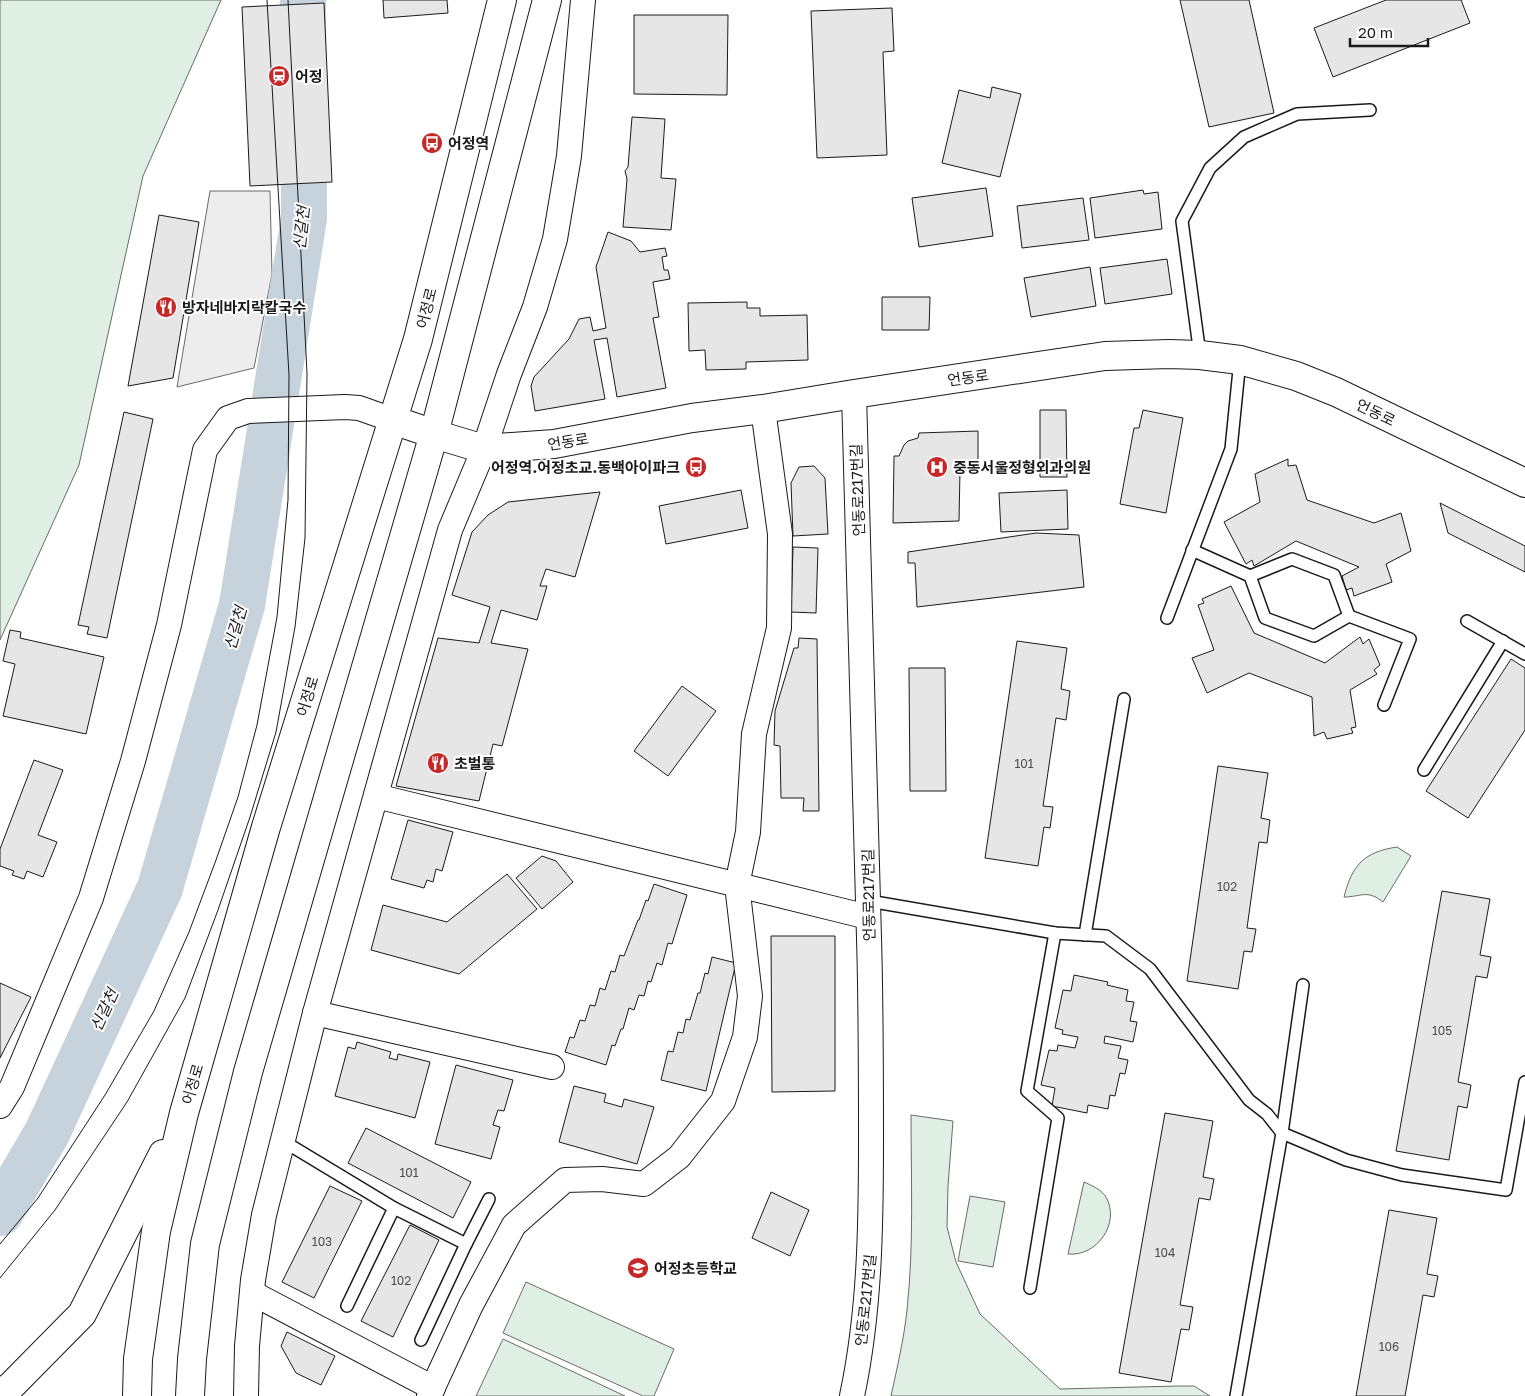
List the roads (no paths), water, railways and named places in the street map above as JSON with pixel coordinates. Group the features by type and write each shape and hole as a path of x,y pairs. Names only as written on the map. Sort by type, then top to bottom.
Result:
{"main road":[{"name":"어정로","path":"137,1396 138,1359 156,1231 184,1113 266,827 418,339 502,0"},
{"path":"190,1396 192,1359 205,1244 248,1072 434,434 547,0"},
{"name":"언동로","path":"393,420 484,449 554,444 692,418 763,409 1104,356 1200,355 1240,360 1296,376 1336,392 1453,450 1525,483"},
{"path":"0,1394 11,1386 82,1314 184,1113"}],"street":[{"path":"246,1396 247,1346 252,1293 264,1215 315,1013 450,530 484,449 509,374 535,307 555,239 569,156 583,0"},
{"name":"언동로217번길","path":"852,1396 862,1343 870,1256 871,1008 854,394"},
{"path":"0,1106 12,1087 91,898 133,761 169,625 205,450 228,418 248,411 345,407 359,408 393,420"},
{"path":"252,1293 431,1392 471,1305 514,1225 565,1180 602,1179 644,1184 679,1157 723,1101 745,1037 750,996 736,885 748,832 754,734 779,628 780,534 763,409"},
{"path":"376,796 736,885 868,909"},
{"path":"315,1013 552,1067"}],"lane":[{"path":"1200,355 1182,221 1210,168 1244,137 1297,114 1370,110"},
{"path":"1167,618 1231,449 1240,360"},
{"path":"1192,550 1250,576 1292,559 1334,575 1350,616 1410,639 1384,705"},
{"path":"1250,576 1265,618 1314,636 1350,616"},
{"path":"1467,621 1525,654"},
{"path":"1424,770 1503,642"},
{"path":"1085,935 1124,699"},
{"path":"868,909 1055,933 1106,936 1150,969 1249,1100 1267,1114 1282,1133 1346,1160 1402,1175 1506,1190 1525,1082"},
{"path":"1030,1288 1058,1118 1027,1091 1055,933"},
{"path":"1236,1396 1282,1133 1303,985"},
{"path":"283,1141 394,1208 466,1244"},
{"path":"421,1340 489,1199"},
{"path":"346,1306 394,1208"}],"waterway":[{"name":"신갈천","path":"0,1213 47,1133 160,888 242,605 304,218 303,0"}],"tram line":[{"path":"0,1244 38,1198 105,1095 154,1011 189,932 216,860 238,797 257,725 277,617 288,500 289,375 267,0"},
{"path":"0,1278 55,1210 127,1102 185,998 250,817 276,732 295,627 305,538 307,373 288,0"}],"place":[{"name":"어정","path":"279,76"},
{"name":"어정역","path":"432,143"},
{"name":"방자네바지락칼국수","path":"166,307"},
{"name":"어정역.어정초교.동백아이파크","path":"696,467"},
{"name":"중동서울정형외과의원","path":"937,467"},
{"name":"초벌통","path":"438,763"},
{"name":"어정초등학교","path":"638,1268"}]}
